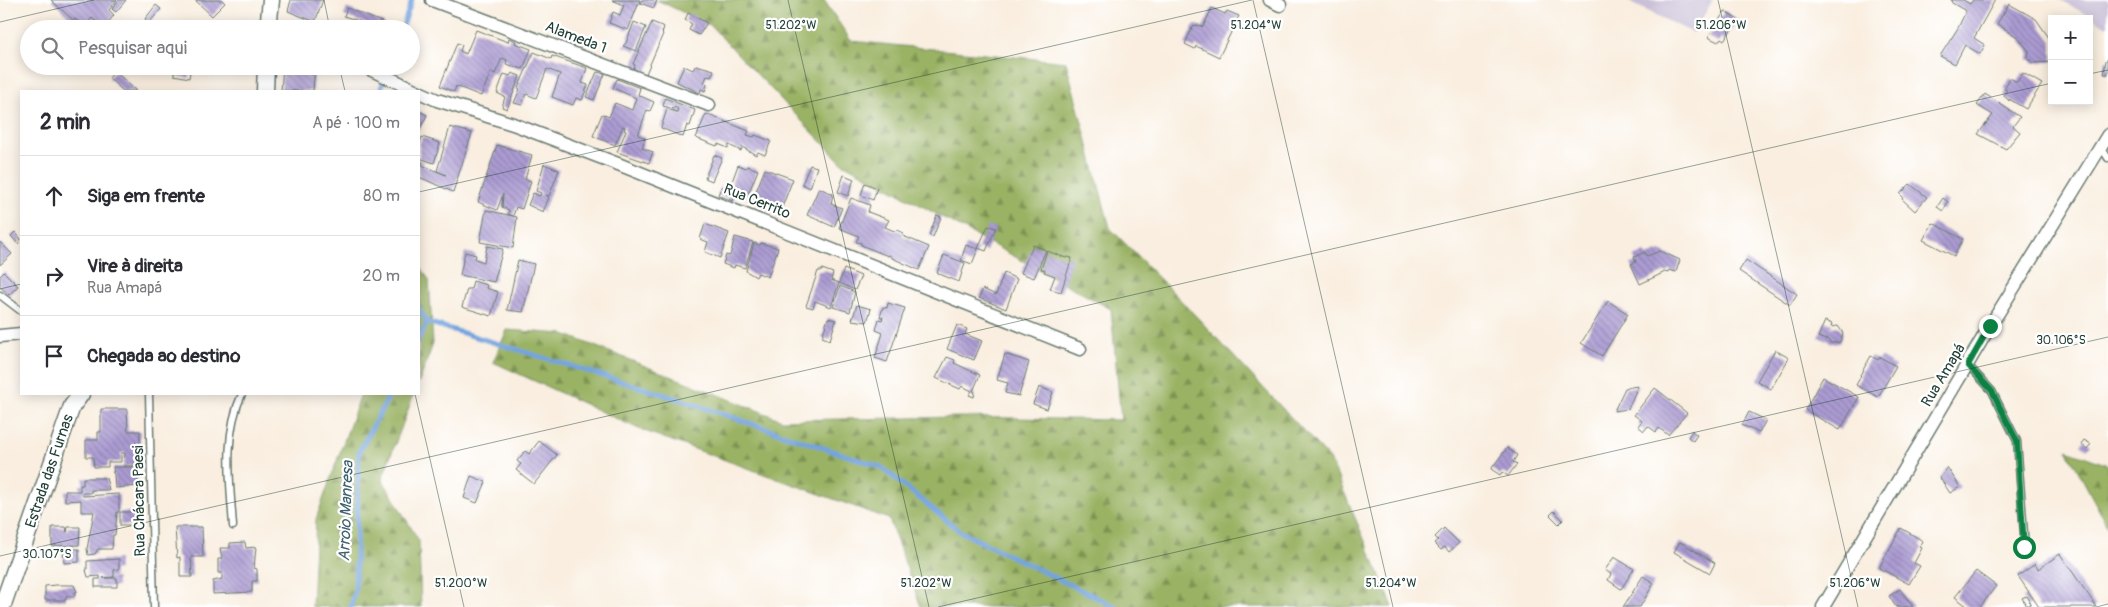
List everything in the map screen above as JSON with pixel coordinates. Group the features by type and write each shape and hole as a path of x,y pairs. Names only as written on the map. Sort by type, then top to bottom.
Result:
{"street":[{"path":"271,0 272,20"},
{"name":"Alameda 1","path":"432,0 709,105"},
{"path":"264,90 265,75"},
{"name":"Rua Cerrito","path":"382,75 414,90"},
{"name":"Rua Cerrito","path":"420,93 513,124 618,164 1080,349"},
{"name":"Rua Amapá","path":"1823,607 1968,365 2105,153 2108,135"},
{"path":"0,336 20,334"},
{"name":"Estrada das Furnas","path":"5,603 72,406 79,395"}],"lane":[{"path":"0,295 20,311"},
{"path":"1968,365 1992,391 2017,441 2024,547"},
{"name":"Rua Chácara Paesi","path":"149,395 154,607"},
{"path":"233,526 229,464 231,429 242,395"}],"shaded area":[{"path":"1625,0 1713,0 1693,33"},
{"path":"2061,0 2108,0 2108,27 2093,18 2093,15 2087,15"}],"green space":[{"path":"657,0 824,0 851,41 1066,62 1110,228 1330,459 1393,607 921,607 889,519 639,429 493,362 507,330 564,334 782,420 961,417 1121,420 1111,309 841,162 710,25"},
{"path":"420,266 429,280 433,344 420,379"},
{"path":"361,395 414,395 382,479 419,541 421,607 312,607 316,519"},
{"path":"2067,450 2108,465 2108,527"}],"building":[{"path":"51,0 117,0 109,10 114,15 110,20 94,20 92,18 90,20 73,20"},
{"path":"119,0 126,0 116,12 112,9"},
{"path":"195,0 222,0 225,3 212,16"},
{"path":"291,0 323,0 316,20 310,20 288,11"},
{"path":"612,0 640,0 628,30 609,23 613,12 620,15 624,5"},
{"path":"642,0 657,0 654,8 640,3"},
{"path":"1951,0 1963,0 1970,4 1973,0 1995,0 1974,38 1985,45 1980,54 1965,45 1955,64 1940,56 1958,28 1966,11 1952,3"},
{"path":"2009,4 2036,19 2048,36 2048,62 2032,63 2032,60 2028,60 2029,51 2019,38 1997,24"},
{"path":"156,5 161,9 152,20 145,19"},
{"path":"347,8 377,20 356,20 344,16"},
{"path":"1212,8 1225,14 1227,11 1239,16 1219,57 1196,46 1195,49 1185,44 1193,26 1203,27"},
{"path":"1725,11 1738,20 1724,40 1721,38 1718,42 1708,37"},
{"path":"688,13 707,23 699,35 689,30 692,24 685,20"},
{"path":"634,22 646,27 636,51 623,46"},
{"path":"652,22 664,27 663,34 645,76 633,72 635,65 633,64"},
{"path":"476,30 508,42 509,38 516,41 515,43 531,49 523,69 506,64 507,60 502,58 495,74 491,72 481,96 456,86 454,92 440,86 457,43 462,45 460,51 466,54"},
{"path":"534,52 551,59 552,56 587,68 582,83 588,85 582,100 576,98 573,105 552,97 560,74 547,69 536,98 526,94 522,105 514,103 520,89 518,88"},
{"path":"2106,60 2108,60 2108,74 2104,74"},
{"path":"696,65 714,70 711,77 707,76 704,83 707,84 705,91 701,89 700,93 677,82 684,66 693,70"},
{"path":"597,72 605,74 594,100 586,97"},
{"path":"512,73 520,76 507,109 502,107 505,97 497,93 504,74 510,76"},
{"path":"2023,73 2042,84 2026,109 2009,99 2009,101 2004,95 2007,90 2004,89 2010,78 2017,82"},
{"path":"112,75 119,75 135,90 122,90 109,78"},
{"path":"174,75 190,75 189,78"},
{"path":"282,75 314,75 313,90 281,90"},
{"path":"617,79 640,88 638,95 654,102 650,111 647,110 638,135 645,138 642,148 653,152 649,163 617,152 626,131 623,126 615,145 593,136 602,114 609,117 615,103 632,110 636,98 613,88"},
{"path":"1985,94 2020,117 2013,126 2020,132 2006,149 1978,134 1993,115 1977,105"},
{"path":"665,98 695,110 690,126 687,125 683,137 661,128 667,109 677,112 678,109 663,106"},
{"path":"420,112 427,115 420,129"},
{"path":"706,114 749,131 747,135 754,137 755,135 771,141 765,155 758,152 756,155 742,147 741,151 729,145 728,148 718,144 717,146 696,138"},
{"path":"450,127 472,133 453,192 420,177 420,160 423,162 422,165 446,175 437,171"},
{"path":"422,137 440,143 434,163 420,158"},
{"path":"497,145 532,155 525,179 531,181 522,209 516,207 513,216 508,214 509,210 502,207 503,194 497,210 478,202"},
{"path":"714,155 722,158 712,181 705,178"},
{"path":"544,164 559,170 549,196 546,195 549,197 543,212 528,205 533,193 540,196 541,193 536,191"},
{"path":"738,165 758,170 747,197 736,193 733,201 718,195 721,187 730,187"},
{"path":"810,165 817,167 810,188 802,184"},
{"path":"765,169 793,179 782,207 754,196"},
{"path":"844,175 854,179 848,196 838,192"},
{"path":"865,183 877,188 873,200 861,195"},
{"path":"1910,184 1927,197 1915,211 1902,199 1903,197 1900,194"},
{"path":"819,188 833,194 831,204 842,208 834,227 807,215"},
{"path":"851,198 870,205 868,212 889,220 885,227 894,231 897,230 903,233 903,236 929,247 919,270 889,255 861,245 861,243 856,242 859,236 839,228"},
{"path":"1943,198 1948,202 1943,211 1937,207"},
{"path":"486,210 517,217 513,248 480,242"},
{"path":"937,215 941,217 933,237 929,235"},
{"path":"1933,223 1963,239 1954,256 1923,240"},
{"path":"705,224 729,233 720,258 705,252 708,242 700,239"},
{"path":"988,226 996,228 986,251 978,248"},
{"path":"15,232 20,238 18,244 11,236"},
{"path":"735,237 753,242 745,268 735,265 734,268 723,264 726,255 730,256"},
{"path":"0,242 12,254 0,265"},
{"path":"754,243 778,248 768,277 758,273 756,277 746,271"},
{"path":"966,245 978,249 972,264 961,260"},
{"path":"1033,245 1046,250 1034,278 1021,273"},
{"path":"487,246 503,249 494,282 460,275 465,252 476,255 475,259 484,262"},
{"path":"1047,251 1066,258 1072,258 1061,292 1050,289 1055,276 1041,269"},
{"path":"1660,251 1680,260 1676,272 1669,270 1668,273 1665,272 1640,284 1631,264 1636,262 1634,257 1645,252 1647,256"},
{"path":"944,255 965,263 959,282 937,273"},
{"path":"518,260 534,264 523,312 507,310"},
{"path":"1746,260 1797,294 1790,305 1739,271"},
{"path":"822,269 833,273 831,280 839,283 831,307 815,301 813,308 806,306 818,271 822,271"},
{"path":"844,269 861,276 855,290 839,283"},
{"path":"4,272 18,286 9,295 0,287 0,276"},
{"path":"1004,273 1017,279 1006,309 979,298 983,289 996,295"},
{"path":"473,281 487,285 486,288 498,292 491,316 462,307 467,289 471,289"},
{"path":"840,286 855,292 850,312 833,307"},
{"path":"1608,301 1628,314 1602,356 1581,343"},
{"path":"888,303 905,308 887,362 875,358 883,333 876,330 879,319 882,320 883,317 880,317 883,307 887,308"},
{"path":"857,305 871,309 867,322 852,320"},
{"path":"828,318 836,320 830,340 822,337"},
{"path":"1825,321 1832,324 1831,327 1838,326 1843,333 1840,342 1831,343 1826,338 1826,340 1818,337"},
{"path":"957,325 967,329 965,334 982,341 974,360 947,349"},
{"path":"1775,350 1789,358 1771,389 1757,381"},
{"path":"1005,354 1029,362 1019,396 1005,393 1008,383 997,380"},
{"path":"1871,356 1878,360 1880,357 1896,366 1878,397 1856,385"},
{"path":"947,357 955,360 954,363 980,375 973,391 975,392 974,397 969,395 972,391 962,386 960,389 936,378"},
{"path":"1823,377 1859,397 1840,430 1805,410"},
{"path":"1638,386 1628,409 1614,411 1625,388"},
{"path":"1039,387 1053,392 1047,409 1033,404"},
{"path":"1655,388 1687,413 1668,435 1659,428 1656,432 1648,426 1644,431 1638,426 1642,421 1634,415"},
{"path":"101,409 127,409 128,431 140,431 140,466 124,466 125,453 121,453 121,462 108,462 108,467 94,467 93,457 86,457 86,440 98,440 98,432 101,432"},
{"path":"1749,412 1766,420 1759,433 1742,425"},
{"path":"1692,431 1697,435 1693,441 1688,437"},
{"path":"2084,440 2091,444 2087,449 2081,444"},
{"path":"539,441 557,455 534,484 516,470 521,464 517,461 525,451 529,454"},
{"path":"1507,448 1517,455 1513,462 1517,464 1508,476 1502,472 1500,475 1491,469"},
{"path":"113,467 137,467 138,486 115,488"},
{"path":"1947,467 1960,487 1950,493 1940,478"},
{"path":"471,476 486,482 477,503 464,498"},
{"path":"83,478 106,478 109,490 91,490 91,493 82,493 83,496 119,494 119,512 117,512 112,549 98,549 95,554 88,555 87,549 94,512 81,512 81,500 65,501 65,491 80,491 80,485 83,485"},
{"path":"1554,511 1563,520 1559,524 1550,515"},
{"path":"120,512 135,512 135,525 120,525"},
{"path":"52,527 66,527 67,532 68,527 80,527 79,545 52,546"},
{"path":"175,527 202,527 203,557 191,557 192,577 180,577 180,557 177,558"},
{"path":"1444,528 1459,543 1449,552 1445,547 1441,550 1434,543 1438,540 1435,537"},
{"path":"1901,528 1923,541 1920,547 1922,548 1914,563 1920,566 1909,584 1879,568"},
{"path":"245,542 246,548 256,547 254,568 257,569 257,581 252,581 252,592 213,594 213,581 222,579 222,573 218,573 218,559 222,559 220,548 230,548 230,543"},
{"path":"1680,542 1715,563 1710,573 1674,552"},
{"path":"63,549 79,549 79,562 64,563"},
{"path":"2060,554 2096,607 2039,607 2018,576 2035,564 2038,569"},
{"path":"1614,557 1634,569 1621,589 1608,580 1611,574 1605,570"},
{"path":"119,559 119,569 114,570 114,577 103,578 117,578 117,587 95,587 95,579 100,579 100,576 88,577 86,570 87,561"},
{"path":"1976,571 1996,586 1980,607 1968,607 1955,597"},
{"path":"1643,576 1654,583 1640,607 1623,607"},
{"path":"74,585 77,592 75,592 75,596 66,596 66,600 45,600 45,586"},
{"path":"1900,589 1913,607 1896,607 1889,596"},
{"path":"2026,596 2031,604 2027,606 2022,598"}],"waterway":[{"name":"Arroio Manresa","path":"405,20 412,0"},
{"name":"Arroio Manresa","path":"380,90 386,75"},
{"name":"Arroio Manresa","path":"420,311 427,322 420,337"},
{"path":"427,322 672,397 881,467 961,532 1116,607"},
{"name":"Arroio Manresa","path":"351,607 355,591 359,452 389,395"}],"route":[{"path":"1990,326 1968,365 1992,391 2017,441 2024,547"}]}
